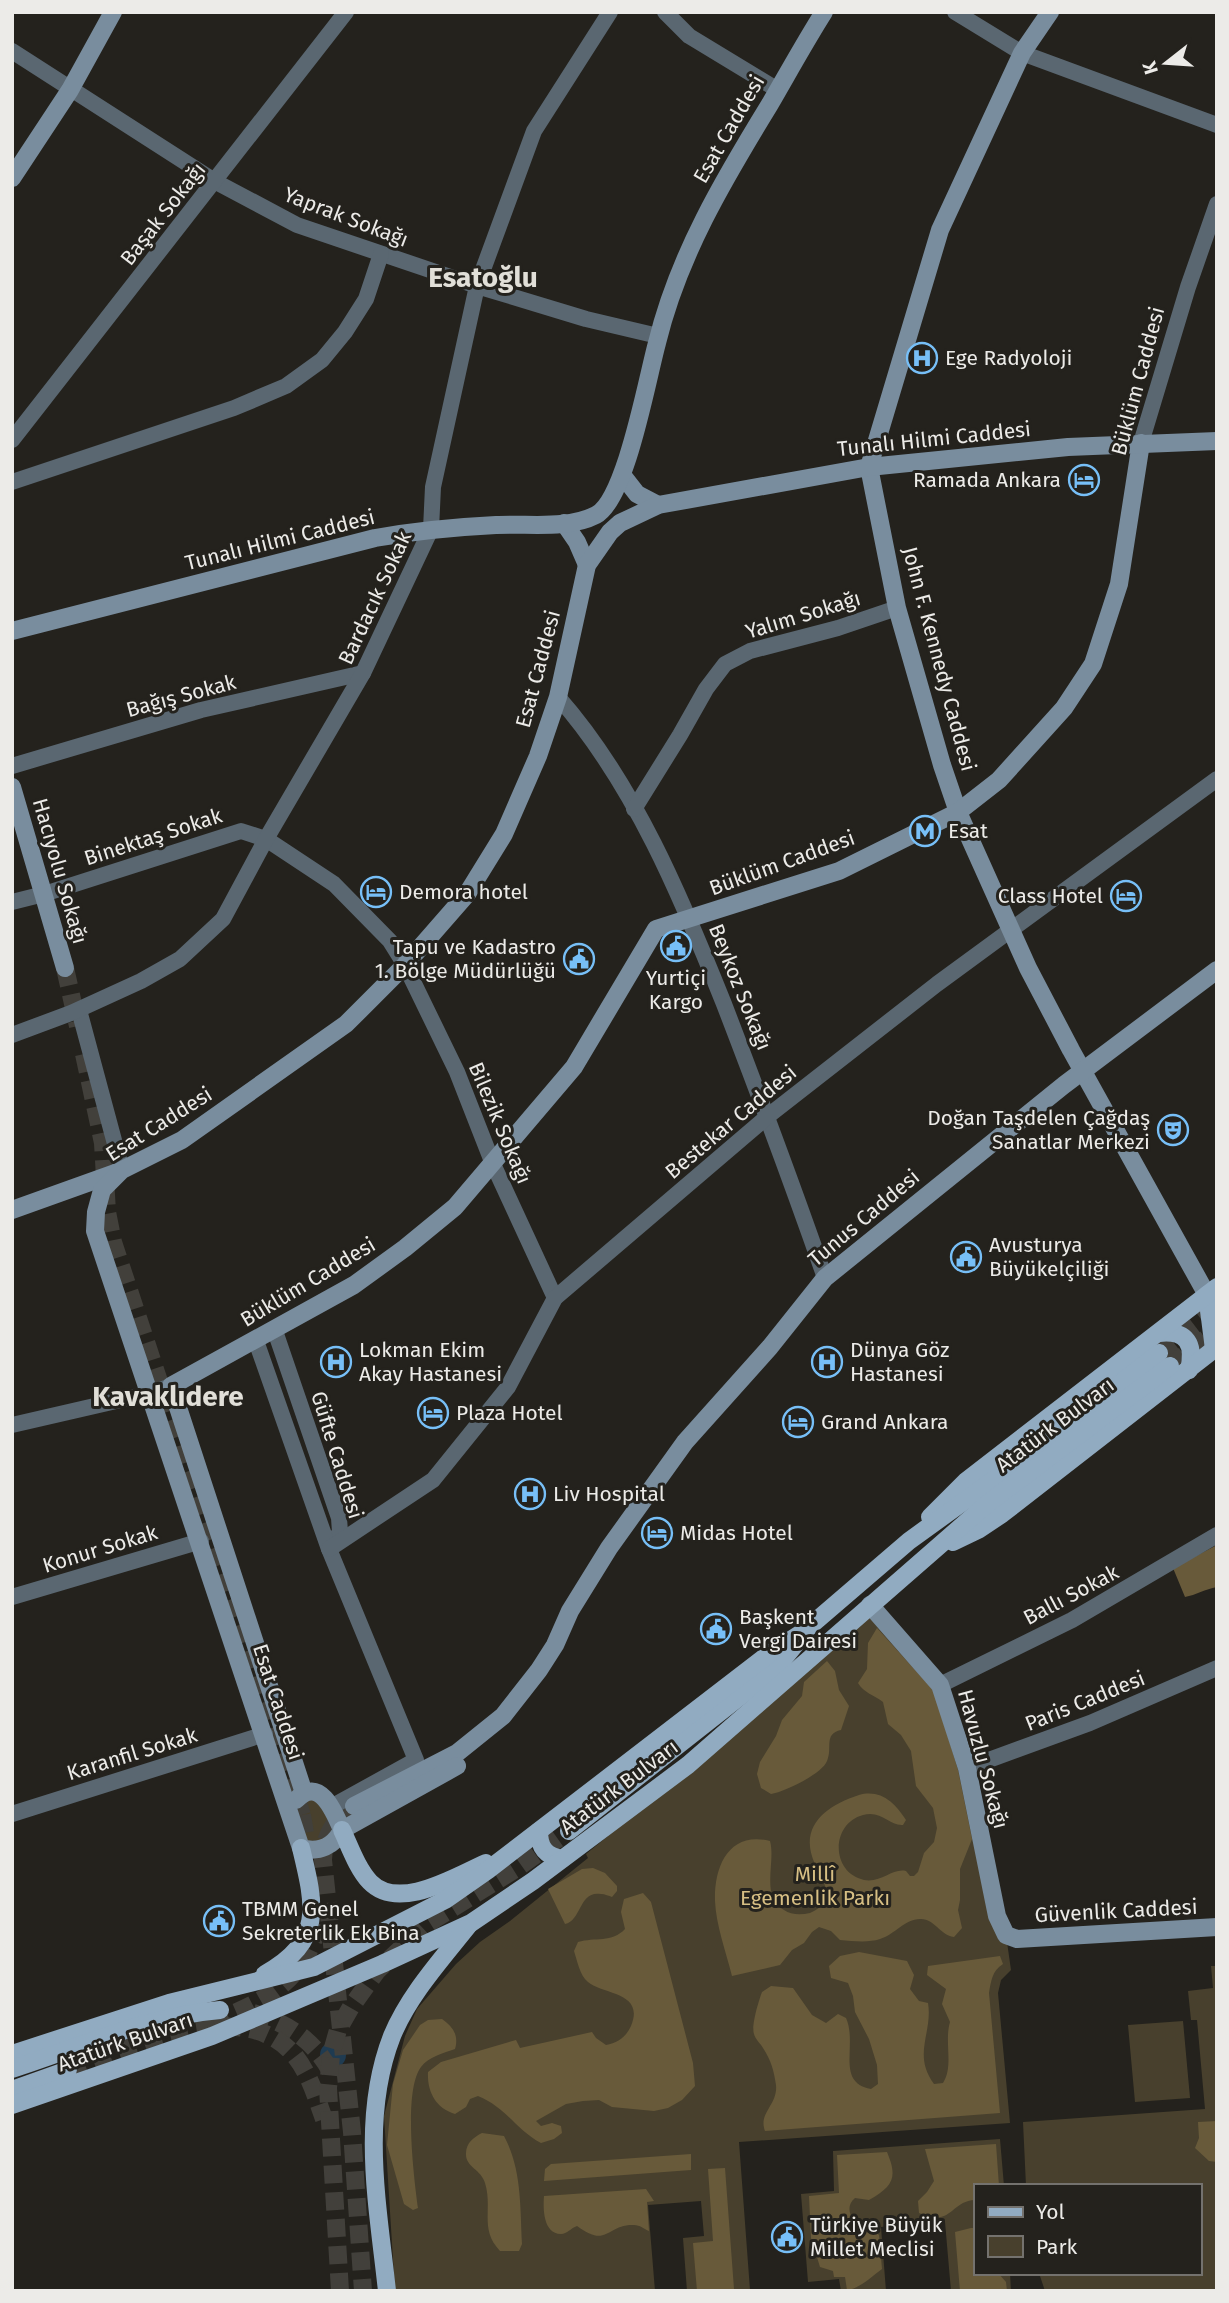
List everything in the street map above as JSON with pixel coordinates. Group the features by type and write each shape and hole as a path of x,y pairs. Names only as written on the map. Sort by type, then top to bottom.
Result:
{"main road":[{"path":"909,1541 966,1481 1212,1291"},
{"path":"936,1549 978,1530 1002,1514 1216,1351 1212,1291"},
{"path":"1159,1333 1175,1332 1187,1340 1191,1349 1189,1370"},
{"name":"Atatürk Bulvarı","path":"12,2054 169,2003 314,1966 445,1900 769,1654 803,1632 909,1541 1165,1359 988,1504 688,1765 562,1860 471,1923 212,2036 12,2105"},
{"path":"569,1831 776,1668 793,1649 803,1632"},
{"path":"342,1830 371,1882 381,1890 394,1894 411,1894 509,1854"},
{"path":"538,1831 544,1852 562,1860"},
{"path":"243,1986 284,1963 304,1941 312,1912 302,1848"},
{"path":"387,2291 373,2150 378,2080 393,2035 408,2006 471,1923"},
{"path":"12,2070 152,2022 194,2012 219,2010"},
{"path":"12,2090 68,2070"}],"street":[{"path":"12,178 70,90 113,12"},
{"name":"Başak Sokağı","path":"12,440 345,12"},
{"name":"Bardacık Sokak","path":"12,1035 79,1010 180,959 223,919 266,839 363,673 431,528 433,487 477,286 534,131 610,12"},
{"path":"665,12 689,36 778,90"},
{"name":"Esat Caddesi","path":"564,523 586,519 601,512 623,476 658,335 704,219 723,180 824,12"},
{"path":"955,12 1022,53 1217,125"},
{"name":"John F. Kennedy Caddesi","path":"1050,12 1022,53 940,230 869,467 897,608 958,812 1010,930 1083,1070 1212,1291"},
{"name":"Yaprak Sokağı","path":"12,51 215,182 297,225 477,286 586,319 658,335"},
{"name":"Büklüm Caddesi","path":"171,1386 275,1331 354,1285 455,1207 574,1067 656,929 839,871 958,812 999,780 1033,744 1064,708 1093,664 1119,583 1141,443 1188,287 1217,204"},
{"path":"12,482 234,408 286,386 322,360 345,332 366,299 380,254"},
{"name":"Tunalı Hilmi Caddesi","path":"587,565 610,532 620,523 658,505 869,467 1068,447 1217,442"},
{"path":"623,476 637,494 658,505"},
{"path":"564,523 578,542 587,565"},
{"name":"Tunalı Hilmi Caddesi","path":"12,631 375,538 431,528 564,523"},
{"name":"Esat Caddesi","path":"302,1848 95,1231 96,1212 102,1190 122,1170 181,1140 346,1024 405,965 467,894 504,834 538,756 558,697 587,565"},
{"name":"Yalım Sokağı","path":"634,809 680,735 705,688 726,664 750,651 838,628 897,608"},
{"name":"Bağış Sokak","path":"12,766 201,710 363,673"},
{"name":"Beykoz Sokağı","path":"558,697 582,724 634,809 690,919 768,1116 825,1278"},
{"name":"Bestekar Caddesi","path":"329,1549 433,1480 508,1387 555,1298 768,1116 937,984 1217,779"},
{"name":"Hacıyolu Sokağı","path":"12,787 65,968"},
{"name":"Binektaş Sokak","path":"12,902 241,831 266,839"},
{"name":"Bilezik Sokağı","path":"266,839 334,884 390,941 405,965 457,1072 493,1164 555,1298"},
{"name":"Tunus Caddesi","path":"354,1806 457,1753 503,1716 539,1670 555,1645 570,1611 609,1548 677,1452 770,1347 825,1278 1083,1070 1217,970"},
{"path":"12,1209 122,1170 79,1010"},
{"name":"Güfte Caddesi","path":"275,1331 339,1518 340,1532 329,1549"},
{"name":"Güfte Caddesi","path":"256,1340 329,1549 416,1760 331,1807"},
{"path":"12,1424 151,1393 171,1386"},
{"name":"Esat Caddesi","path":"171,1386 304,1793"},
{"path":"294,1447 313,1439"},
{"name":"Ballı Sokak","path":"940,1685 1072,1620 1217,1535"},
{"name":"Konur Sokak","path":"12,1597 201,1541"},
{"name":"Havuzlu Sokağı","path":"870,1605 940,1685 967,1768 997,1916 1006,1935 1017,1939"},
{"name":"Paris Caddesi","path":"967,1768 1090,1723 1217,1668"},
{"name":"Tunus Caddesi","path":"342,1830 463,1763 511,1721 536,1687 539,1670"},
{"name":"Karanfil Sokak","path":"12,1814 265,1734"},
{"path":"291,1816 297,1798 314,1791 323,1796 331,1807 342,1830 326,1847 310,1850 302,1848"},
{"name":"Güvenlik Caddesi","path":"1017,1939 1217,1927"}],"green space":[{"name":"Millî Egemenlik Parkı","path":"870,1605 940,1685 1006,1935 1011,1970 1001,1980 998,1993 1010,2123 739,2142 750,2290 687,2291 683,2238 704,2236 701,2201 648,2205 655,2291 395,2291 384,2116 405,2036 417,2009 456,1964 480,1942 588,1858 586,1854 608,1836 605,1827"},
{"path":"314,1791 342,1830 310,1850 292,1808"},
{"path":"1211,1966 1217,1966 1217,2291 1045,2291 1040,2275 1201,2275 1201,2184 1026,2184 1023,2122 1205,2109 1197,2020 1191,2020 1188,1991 1213,1988"},
{"path":"1183,2021 1190,2098 1135,2102 1128,2025"},
{"path":"1000,2139 1004,2184 974,2184 974,2275 1010,2275 1011,2291 951,2291 945,2222 881,2227 886,2291 841,2291 839,2279 808,2282 801,2194 834,2191 833,2151"}],"shaded area":[{"path":"1217,1545 1217,1587 1185,1597 1173,1568"},
{"path":"877,1628 934,1691 958,1770 972,1839 960,1869 958,1910 962,1928 954,1937 949,1936 929,1921 920,1919 904,1924 885,1937 860,1941 840,1940 831,1931 819,1927 804,1943 792,1950 780,1965 732,1976 719,1929 715,1888 721,1864 734,1846 756,1839 770,1841 773,1897 784,1910 800,1914 815,1911 825,1899 825,1886 815,1864 810,1839 818,1820 835,1805 859,1795 874,1794 892,1803 906,1820 903,1825 898,1825 870,1814 852,1820 840,1838 839,1848 840,1859 853,1876 870,1880 906,1871 910,1876 914,1876 924,1853 934,1842 937,1828 933,1808 916,1786 911,1751 901,1735 888,1724 883,1702 866,1692 858,1683 867,1669 868,1643"},
{"path":"827,1661 835,1671 839,1690 849,1706 841,1730 830,1738 829,1756 824,1766 811,1777 771,1794 761,1788 757,1774 760,1762 776,1736 782,1720 802,1696 804,1682"},
{"path":"593,1868 605,1873 617,1886 617,1891 612,1897 601,1894 588,1896 575,1917 565,1924 548,1889 582,1869"},
{"path":"643,1893 651,1902 693,2063 695,2086 682,2100 668,2108 654,2111 612,2107 599,2100 566,2104 536,2121 541,2126 552,2123 561,2126 562,2133 541,2143 497,2107 478,2096 470,2099 466,2107 455,2114 442,2108 431,2092 428,2072 441,2062 516,2040 520,2048 592,2032 606,2045 624,2036 631,2026 634,2015 632,2007 621,1996 588,1982 581,1972 574,1951 578,1942 609,1938 625,1929 621,1912 624,1899"},
{"path":"859,1952 907,1961 914,1975 910,1989 919,2001 928,2003 924,2063 934,2084 943,2083 948,2069 950,2022 942,2004 946,1989 927,1975 928,1966 1000,1956 1003,1964 994,1973 989,1993 1000,2113 765,2131 764,2119 774,2098 776,2085 770,2061 753,2030 762,1992 771,1986 793,1988 812,2015 826,2023 838,2014 846,2018 850,2040 850,2071 860,2085 871,2089 878,2084 877,2065 869,2039 855,2012 848,1983 831,1978 829,1966 840,1956"},
{"path":"442,2019 454,2032 455,2049 436,2056 421,2067 412,2095 411,2135 418,2208 413,2210 404,2204 387,2145 393,2084 403,2050 420,2025 428,2020"},
{"path":"1217,2121 1217,2162 1209,2161 1195,2148 1199,2138 1198,2122"},
{"path":"482,2133 504,2136 510,2149 517,2175 520,2203 522,2244 519,2251 500,2251 490,2235 485,2183 466,2158 469,2143"},
{"path":"996,2144 999,2184 974,2184 974,2200 967,2201 945,2216 930,2217 919,2213 918,2201 934,2181 925,2149"},
{"path":"887,2152 892,2168 888,2186 869,2200 855,2198 850,2206 852,2219 861,2230 874,2231 879,2235 882,2269 860,2285 847,2290 845,2277 834,2277 833,2271 820,2267 811,2238 809,2196 839,2193 837,2155"},
{"path":"691,2154 691,2170 544,2181 545,2169 551,2164"},
{"path":"725,2168 734,2289 697,2291 693,2243 713,2241 708,2169"},
{"path":"646,2189 654,2201 647,2202 649,2231 636,2225 625,2226 601,2236 587,2233 577,2226 561,2234 551,2230 545,2220 544,2196"},
{"path":"974,2228 974,2275 1000,2275 1006,2282 1007,2291 960,2291 955,2232"}],"water":[{"path":"333,2042 343,2045 346,2055 343,2065 333,2068 323,2065 320,2055 323,2045"}],"tunnel":[{"path":"65,968 78,1026"},
{"path":"84,1054 103,1143 107,1212 113,1242 302,1815"},
{"path":"1159,1353 1217,1309"},
{"path":"1170,1366 1217,1330"},
{"path":"354,1806 331,1829 325,1843 323,1860 352,2132 363,2291"},
{"path":"302,1815 308,1851"},
{"path":"340,2291 328,2088 331,2055 338,2030 377,1971 427,1924 517,1868 569,1831"},
{"path":"211,2022 249,2006 282,1985 306,1956 319,1916"},
{"path":"253,2013 298,2034 316,2051 331,2072"},
{"path":"68,2070 153,2039 185,2031 216,2027 246,2028 273,2037 295,2056 309,2078 324,2119"}],"place":[{"name":"Ege Radyoloji","path":"922,358"},
{"name":"Ramada Ankara","path":"1084,480"},
{"name":"Esat","path":"925,831"},
{"name":"Demora hotel","path":"376,892"},
{"name":"Class Hotel","path":"1126,896"},
{"name":"Yurtiçi Kargo","path":"676,946"},
{"name":"Tapu ve Kadastro 1. Bölge Müdürlüğü","path":"579,959"},
{"name":"Doğan Taşdelen Çağdaş Sanatlar Merkezi","path":"1173,1130"},
{"name":"Avusturya Büyükelçiliği","path":"966,1257"},
{"name":"Lokman Ekim Akay Hastanesi","path":"336,1362"},
{"name":"Dünya Göz Hastanesi","path":"827,1362"},
{"name":"Plaza Hotel","path":"433,1413"},
{"name":"Grand Ankara","path":"798,1422"},
{"name":"Liv Hospital","path":"530,1494"},
{"name":"Midas Hotel","path":"657,1533"},
{"name":"Başkent Vergi Dairesi","path":"716,1629"},
{"name":"TBMM Genel Sekreterlik Ek Bina","path":"219,1921"},
{"name":"Türkiye Büyük Millet Meclisi","path":"787,2237"}],"district":[{"name":"Esatoğlu","path":"483,277"},
{"name":"Kavaklıdere","path":"168,1396"}]}
